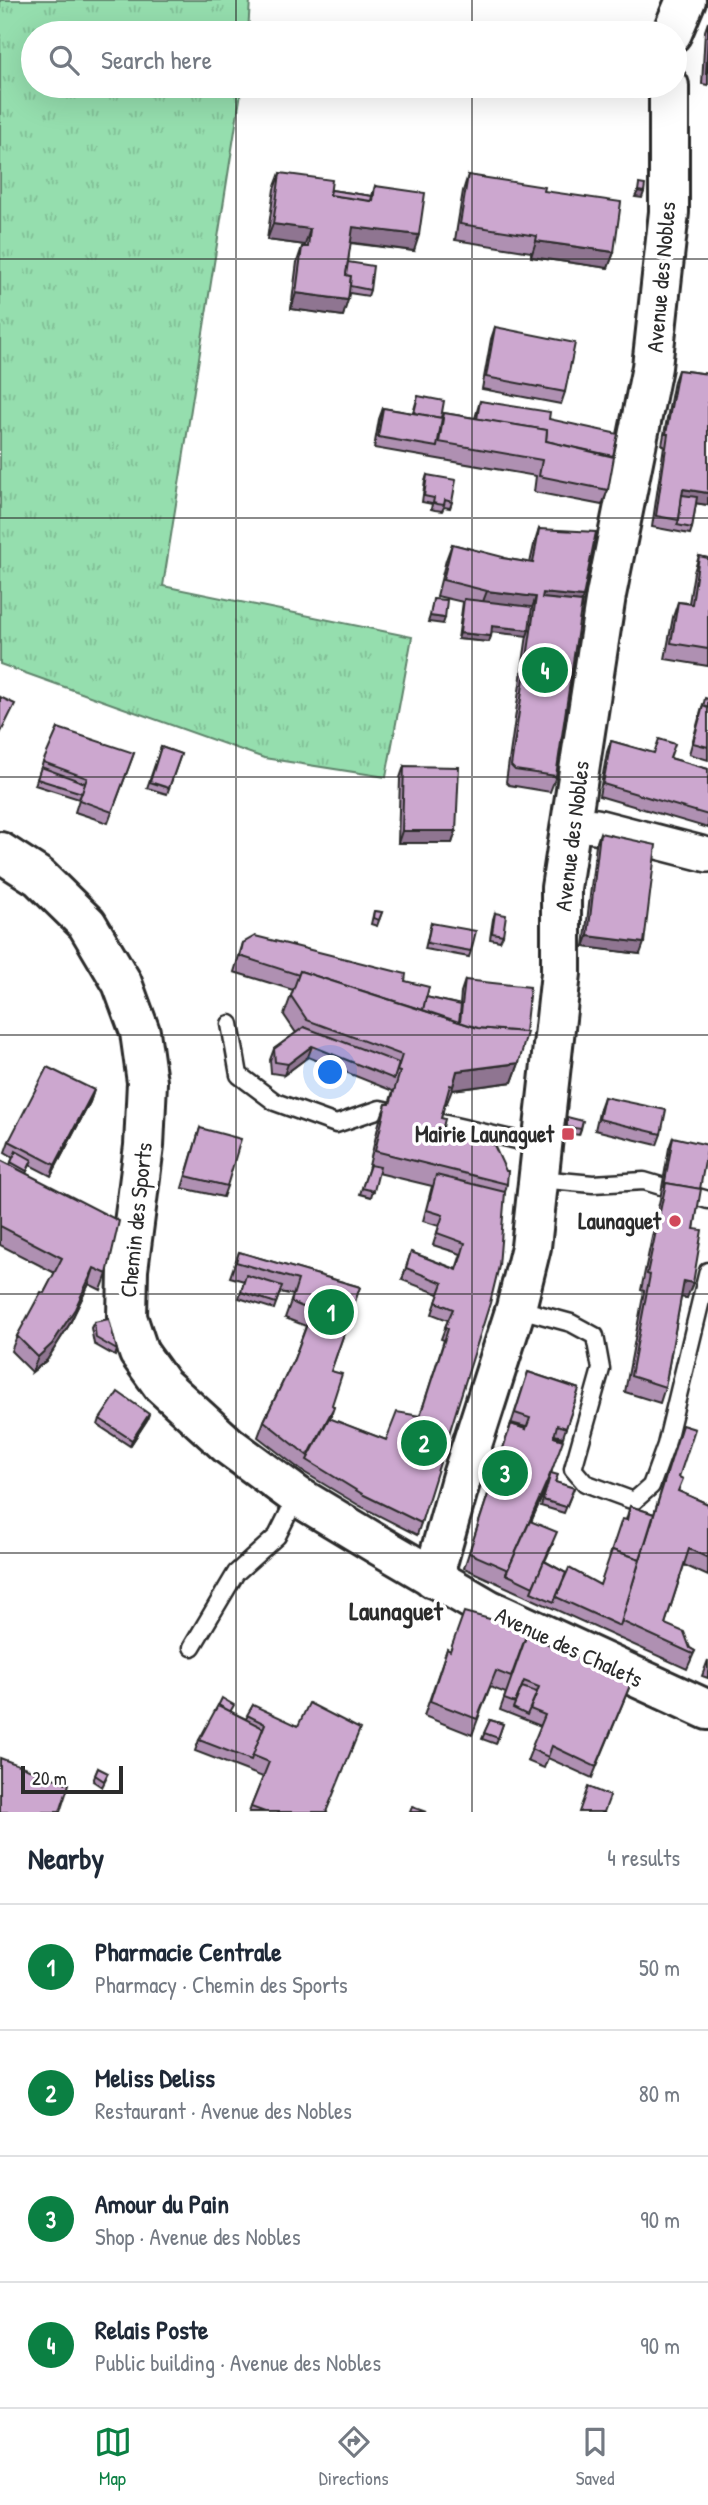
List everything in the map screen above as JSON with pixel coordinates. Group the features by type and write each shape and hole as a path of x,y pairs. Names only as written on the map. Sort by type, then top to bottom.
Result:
{"street":[{"path":"661,0 667,21"},
{"path":"676,21 686,0"},
{"name":"Avenue des Nobles","path":"433,1578 461,1479 516,1308 531,1247 561,973 561,888 606,595 652,367 669,212 668,98"},
{"path":"570,824 596,826 708,855"},
{"name":"Chemin des Sports","path":"0,852 39,877 87,924 122,983 140,1032 147,1082 145,1133 128,1270 127,1317 139,1353 162,1385 229,1446 297,1496 433,1578"},
{"name":"Avenue des Chalets","path":"433,1578 488,1609 708,1710"}],"lane":[{"path":"230,1024 239,1075 275,1102 336,1124 380,1109 541,1163 593,1184 644,1181 708,1200"},
{"path":"516,1308 571,1323 595,1336 601,1369 573,1469 585,1483 634,1501 651,1486 666,1445 708,1271"},
{"path":"192,1647 236,1573 276,1536 297,1496"}],"green space":[{"path":"0,0 250,0 249,21 21,21 21,98 240,98 163,586 412,637 386,777 264,758 0,664"}],"building":[{"path":"708,35 708,73 706,73"},
{"path":"280,173 332,180 330,195 373,201 375,186 425,193 419,235 353,227 346,275 351,276 348,300 296,293 302,247 308,247 310,229 273,224"},
{"path":"468,175 545,187 544,191 621,202 614,252 536,241 537,236 460,224"},
{"path":"639,184 645,185 644,192 638,191"},
{"path":"331,190 372,196 371,201 330,195"},
{"path":"348,262 373,266 370,290 350,286 351,276 346,275"},
{"path":"495,327 575,343 565,392 486,377"},
{"path":"678,370 708,374 708,493 683,489 679,520 656,516 666,434"},
{"path":"418,396 444,401 441,418 414,413"},
{"path":"480,401 550,412 549,419 618,434 613,456 546,441 547,430 477,419"},
{"path":"383,408 442,418 437,447 378,437"},
{"path":"444,413 547,430 546,441 614,457 608,490 539,476 542,460 439,442"},
{"path":"427,475 456,480 452,502 445,500 444,505 437,504 433,503 434,498 424,496"},
{"path":"682,495 697,497 692,528 677,525"},
{"path":"539,529 596,532 583,597 543,593 542,598 582,602 556,776 515,770 511,766 536,597 487,591 443,580 452,544 502,558 533,563"},
{"path":"699,556 708,558 708,649 671,643 678,602 692,604"},
{"path":"433,599 447,600 445,618 430,616"},
{"path":"464,599 532,607 529,630 492,626 491,636 460,633"},
{"path":"0,697 15,704 0,734"},
{"path":"705,698 708,699 708,708 703,706"},
{"path":"703,706 708,708 708,747 693,743"},
{"path":"58,728 134,753 112,812 79,800 87,778 43,762"},
{"path":"659,739 675,744 670,758 708,769 708,815 603,784 611,741 654,753"},
{"path":"161,747 181,754 169,788 150,782"},
{"path":"404,766 459,767 456,831 402,831"},
{"path":"41,767 85,783 82,793 37,779"},
{"path":"600,833 656,845 644,943 588,936"},
{"path":"374,911 382,912 379,920 373,918"},
{"path":"495,913 506,915 503,935 492,933"},
{"path":"431,923 476,931 471,951 427,943"},
{"path":"255,936 406,974 405,981 429,987 423,1010 300,971 299,975 240,956 243,943"},
{"path":"300,971 478,1028 527,1032 519,1063 457,1071 453,1086 450,1085 441,1118 445,1119 442,1131 494,1145 508,1171 507,1184 375,1151 386,1104 390,1104 400,1072 397,1071 402,1055 307,1020 291,996"},
{"path":"465,980 530,987 525,1032 478,1028 460,1022"},
{"path":"426,997 461,1005 459,1022 423,1010"},
{"path":"304,1027 399,1063 394,1079 312,1046 288,1064 275,1062 274,1049"},
{"path":"47,1067 94,1090 55,1165 9,1141"},
{"path":"604,1097 666,1110 661,1134 599,1119"},
{"path":"567,1117 583,1121 581,1129 567,1127"},
{"path":"200,1128 241,1139 227,1186 186,1176"},
{"path":"673,1137 708,1145 700,1189 666,1183 664,1187"},
{"path":"16,1151 32,1160 27,1171 11,1162"},
{"path":"0,1160 119,1221 107,1274 94,1268 75,1309 52,1344 38,1357 17,1336 62,1258 0,1226"},
{"path":"370,1165 380,1167 374,1191 362,1188"},
{"path":"436,1175 505,1192 499,1266 490,1303 421,1523 364,1495 307,1460 329,1418 386,1440 397,1412 420,1416 448,1329 445,1327 453,1309 436,1302 443,1283 406,1268 411,1252 457,1270 465,1243 437,1233 443,1215 427,1210"},
{"path":"666,1183 701,1189 694,1229 702,1230 693,1283 684,1281 665,1387 631,1376 650,1275 647,1274"},
{"path":"239,1252 360,1287 331,1371 342,1374 332,1405 334,1407 308,1456 264,1421 294,1359 312,1311 291,1302 298,1280 236,1262"},
{"path":"246,1275 282,1286 276,1303 241,1292"},
{"path":"109,1319 117,1350 96,1338 94,1322"},
{"path":"528,1372 579,1389 566,1428 557,1425 554,1437 563,1440 508,1570 469,1553 511,1424 526,1429 530,1418 515,1413"},
{"path":"118,1392 149,1414 132,1440 100,1419"},
{"path":"682,1425 695,1429 679,1477 683,1479 678,1491 708,1504 708,1558 689,1549 665,1624 684,1632 690,1648 695,1651 693,1654 621,1621"},
{"path":"551,1473 558,1475 555,1482 574,1488 566,1507 543,1500"},
{"path":"630,1506 654,1514 640,1559 612,1550 610,1555 622,1519 627,1520"},
{"path":"530,1521 557,1532 533,1587 506,1574"},
{"path":"612,1550 640,1559 620,1626 556,1597 569,1568 600,1585"},
{"path":"544,1561 566,1573 554,1602 531,1592"},
{"path":"464,1612 508,1624 508,1620 528,1630 511,1677 496,1671 477,1719 430,1701 447,1649 450,1651"},
{"path":"527,1634 631,1683 596,1767 552,1746 548,1757 531,1749 545,1715 530,1709 539,1687 524,1681 515,1703 504,1699"},
{"path":"522,1687 537,1692 527,1715 513,1708"},
{"path":"222,1698 234,1705 230,1712 218,1706"},
{"path":"309,1703 360,1729 326,1812 265,1812 251,1807 269,1762 252,1755 265,1724 247,1715 253,1705 298,1726"},
{"path":"218,1705 263,1728 251,1760 199,1740"},
{"path":"490,1720 503,1724 498,1738 484,1733"},
{"path":"0,1758 69,1784 60,1812 0,1812"},
{"path":"98,1768 108,1773 104,1781 95,1775"},
{"path":"588,1787 610,1796 604,1812 579,1812"},
{"path":"412,1807 426,1812 410,1812"}],"place":[{"name":"Relais Poste","path":"545,670"},
{"name":"Mairie Launaguet","path":"568,1134"},
{"name":"Launaguet","path":"675,1221"},
{"name":"Pharmacie Centrale","path":"331,1312"},
{"name":"Meliss Deliss","path":"424,1443"},
{"name":"Amour du Pain","path":"505,1473"}],"district":[{"name":"Launaguet","path":"396,1611"}]}
